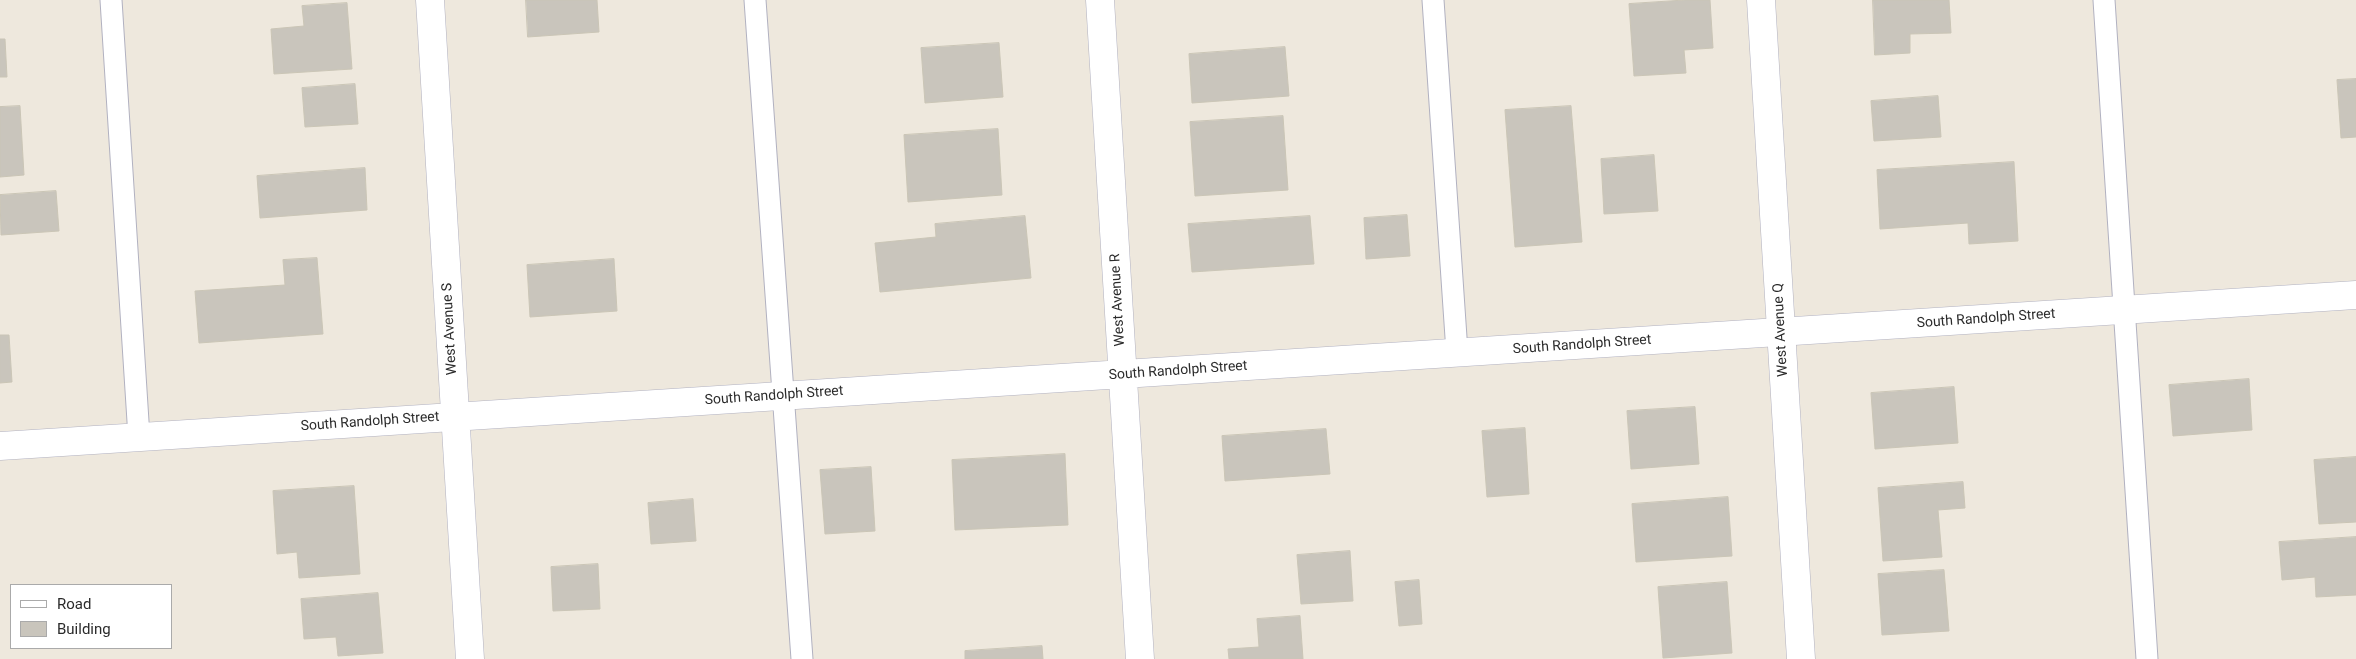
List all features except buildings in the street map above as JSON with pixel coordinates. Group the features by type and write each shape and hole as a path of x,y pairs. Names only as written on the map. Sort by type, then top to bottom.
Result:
{"street":[{"name":"West Avenue S","path":"430,0 470,659"},
{"name":"West Avenue R","path":"1100,0 1140,659"},
{"name":"West Avenue Q","path":"1761,0 1800,659"},
{"name":"South Randolph Street","path":"0,446 2356,295"}],"lane":[{"path":"111,0 139,437"},
{"path":"756,0 802,659"},
{"path":"1433,0 1457,352"},
{"path":"2104,0 2147,659"}]}
